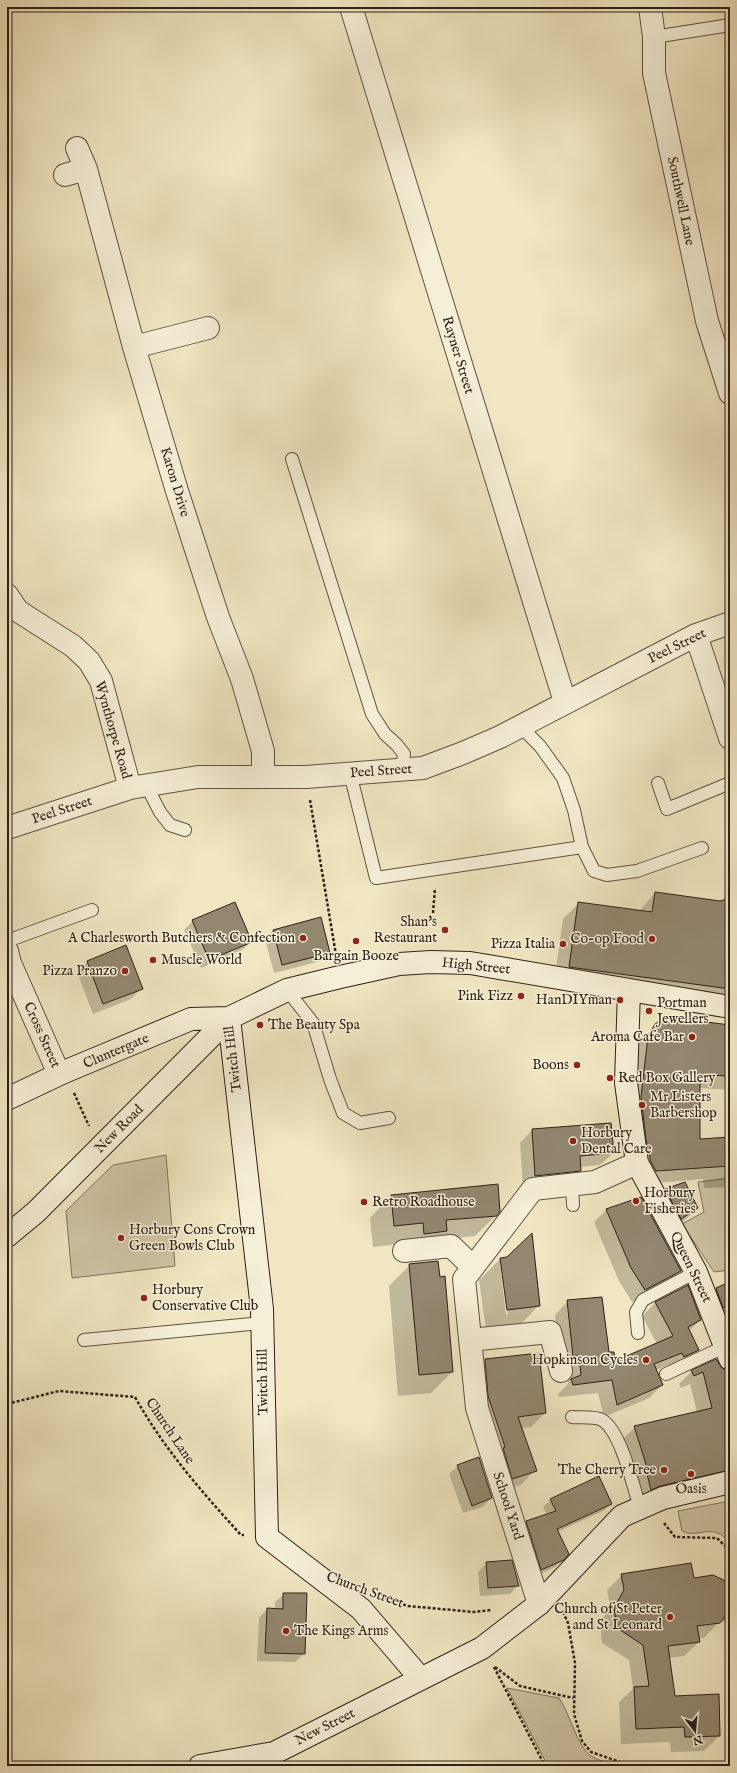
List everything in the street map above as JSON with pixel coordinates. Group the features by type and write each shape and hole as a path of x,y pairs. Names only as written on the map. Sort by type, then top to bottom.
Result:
{"street":[{"name":"Rayner Street","path":"351,7 565,702"},
{"name":"Southwell Lane","path":"650,7 654,36 654,73 707,321 730,393"},
{"name":"Karon Drive","path":"77,148 86,169 134,347 177,491 209,619 242,679 263,751 263,777"},
{"path":"65,175 86,169"},
{"path":"134,347 208,328"},
{"name":"Wynthorpe Road","path":"7,595 18,611 73,646 89,661 101,682 138,786"},
{"name":"Peel Street","path":"7,828 138,786 198,777 306,777 350,773 402,771 423,768 463,754 696,635 730,623"},
{"path":"696,635 730,738"},
{"name":"Cross Street","path":"7,951 10,963 62,1073"},
{"name":"High Street","path":"228,1018 288,990 399,964 431,962 470,963 730,1007"},
{"name":"Queen Street","path":"629,990 626,1082 636,1163 696,1272 728,1352"},
{"name":"Cluntergate","path":"7,1099 62,1073 191,1019 228,1018"},
{"name":"New Road","path":"7,1236 36,1212 228,1018"},
{"name":"Twitch Hill","path":"228,1018 262,1309 267,1537"},
{"name":"School Yard","path":"546,1597 476,1408 464,1279 533,1189 572,1195 595,1182 636,1163"},
{"path":"404,1251 451,1246 473,1267"},
{"path":"470,1340 550,1332 561,1371"},
{"path":"267,1537 362,1609 421,1678 482,1648 546,1597 622,1516 663,1498 730,1482"},
{"name":"New Street","path":"200,1766 277,1760 421,1678"}],"lane":[{"path":"654,36 730,25"},
{"path":"292,459 372,714 385,734 404,754 402,771"},
{"path":"520,726 540,746 563,778 574,810 582,847 594,871 607,875 637,871 702,848"},
{"path":"350,773 376,878 582,847"},
{"path":"658,783 667,809 730,783"},
{"path":"138,786 170,825 185,830"},
{"path":"7,940 92,910"},
{"path":"288,990 313,1023 330,1078 343,1113 360,1123 389,1118"},
{"path":"638,1333 636,1312 643,1300 696,1272"},
{"path":"84,1340 262,1323"},
{"path":"666,1374 728,1352"},
{"path":"572,1417 601,1419 611,1427 618,1439 640,1508"}],"path":[{"path":"306,777 340,977"},
{"path":"433,913 435,868"},
{"path":"62,1073 99,1148"},
{"name":"Church Lane","path":"7,1404 59,1391 135,1398 150,1423 192,1480 241,1535 267,1537"},
{"path":"640,1508 665,1524 675,1537 717,1538 730,1551"},
{"name":"Church Street","path":"379,1596 408,1606 474,1612 496,1609"},
{"path":"546,1597 568,1623 575,1663 573,1698 574,1714 582,1741 591,1752 623,1763 676,1766"},
{"path":"545,1766 493,1666 520,1686 573,1698"}],"shaded area":[{"name":"Horbury Cons Crown Green Bowls Club","path":"166,1155 175,1266 72,1278 66,1211 113,1165"},
{"path":"730,1178 730,1270 714,1272 682,1224 704,1212 698,1182"},
{"path":"730,1501 730,1543 723,1536 715,1532 687,1533 682,1531 678,1511"},
{"path":"507,1688 559,1698 586,1752 599,1760 625,1766 548,1766"}],"building":[{"name":"Co-op Food","path":"655,892 720,901 730,898 730,989 569,967 578,902 652,912"},
{"path":"235,902 252,942 209,960 192,920"},
{"name":"A Charlesworth Butchers & Confection","path":"321,917 330,953 282,965 273,930"},
{"path":"126,945 143,989 103,1004 87,961"},
{"path":"675,1018 730,1025 730,1076 700,1075 700,1139 730,1137 730,1166 656,1171 651,1162 646,1140 641,1097 648,1036 655,1024 662,1019"},
{"name":"Horbury Dental Care","path":"611,1123 614,1153 580,1156 581,1171 535,1176 532,1129"},
{"path":"685,1182 698,1208 681,1219 665,1189"},
{"path":"498,1184 500,1212 497,1216 446,1220 447,1231 424,1234 423,1223 394,1226 391,1195"},
{"path":"641,1197 681,1271 645,1290 631,1268 606,1209"},
{"path":"532,1233 540,1306 507,1310 500,1258 507,1257"},
{"path":"438,1261 440,1277 445,1276 453,1372 419,1375 409,1264"},
{"path":"730,1282 730,1304 723,1308 716,1288"},
{"path":"688,1285 701,1320 688,1327 699,1350 684,1357 682,1353 654,1364 663,1385 617,1405 612,1380 573,1385 571,1379 581,1375 579,1356 573,1356 567,1300 602,1297 609,1352 614,1352 615,1361 673,1336 655,1302"},
{"path":"539,1353 546,1413 518,1417 537,1471 512,1479 503,1448 505,1447 488,1396 485,1359"},
{"path":"716,1359 722,1368 730,1371 730,1470 660,1486 651,1490 647,1474 649,1474 634,1426 712,1408 703,1372 694,1376 691,1370"},
{"path":"479,1457 492,1498 472,1506 457,1465"},
{"path":"599,1476 612,1504 557,1529 569,1554 564,1560 541,1570 526,1521 556,1511 550,1499"},
{"path":"512,1560 519,1586 488,1588 486,1562"},
{"name":"Church of St Peter and St Leonard","path":"691,1563 694,1578 713,1575 730,1583 730,1610 720,1623 697,1626 700,1642 668,1646 675,1696 719,1694 720,1736 685,1737 684,1727 636,1729 634,1687 649,1686 643,1645 617,1628 614,1608 624,1590 621,1574"},
{"name":"The Kings Arms","path":"283,1593 307,1593 305,1654 265,1653 267,1608 283,1609"}],"place":[{"name":"Shan's Restaurant","path":"445,930"},
{"name":"A Charlesworth Butchers & Confection","path":"303,938"},
{"name":"Co-op Food","path":"652,939"},
{"name":"Bargain Booze","path":"356,941"},
{"name":"Pizza Italia","path":"563,944"},
{"name":"Muscle World","path":"153,960"},
{"name":"Pizza Pranzo","path":"125,971"},
{"name":"Pink Fizz","path":"521,996"},
{"name":"HanDIYman","path":"620,1000"},
{"name":"Portman Jewellers","path":"649,1011"},
{"name":"The Beauty Spa","path":"260,1025"},
{"name":"Aroma Cafe Bar","path":"692,1037"},
{"name":"Boons","path":"577,1065"},
{"name":"Red Box Gallery","path":"610,1078"},
{"name":"Mr Listers Barbershop","path":"642,1105"},
{"name":"Horbury Dental Care","path":"573,1141"},
{"name":"Horbury Fisheries","path":"636,1201"},
{"name":"Retro Roadhouse","path":"364,1202"},
{"name":"Horbury Cons Crown Green Bowls Club","path":"121,1238"},
{"name":"Horbury Conservative Club","path":"144,1298"},
{"name":"Hopkinson Cycles","path":"646,1360"},
{"name":"The Cherry Tree","path":"664,1470"},
{"name":"Oasis","path":"691,1474"},
{"name":"Church of St Peter and St Leonard","path":"670,1617"},
{"name":"The Kings Arms","path":"286,1631"}]}
